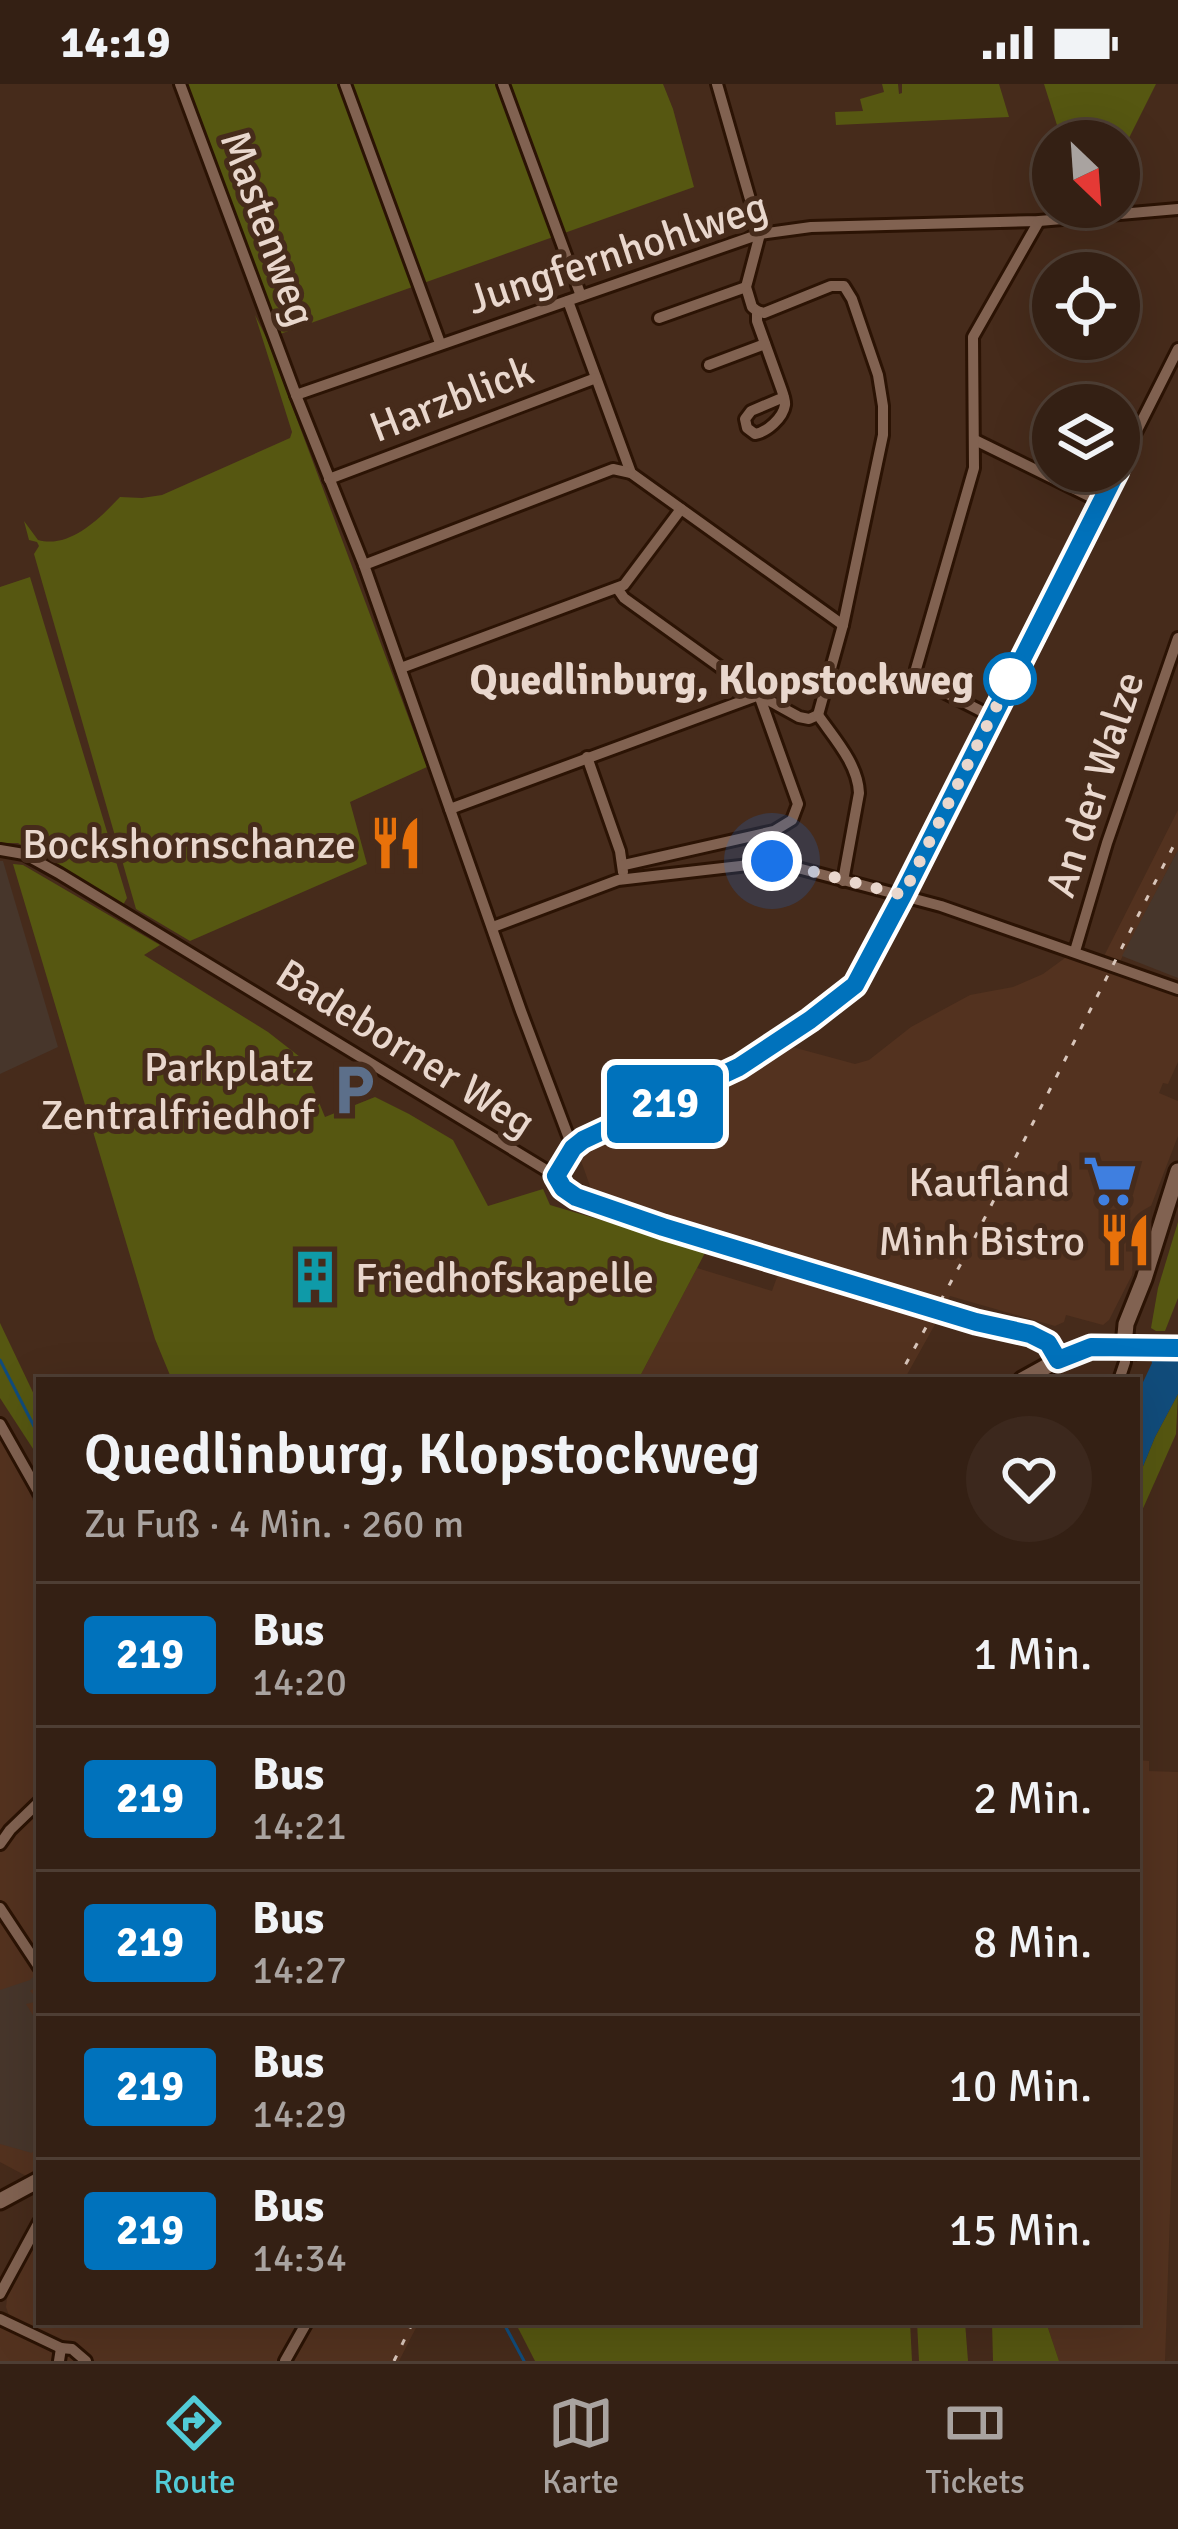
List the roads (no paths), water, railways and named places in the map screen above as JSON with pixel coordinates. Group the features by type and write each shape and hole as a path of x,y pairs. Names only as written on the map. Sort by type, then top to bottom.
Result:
{"main road":[{"path":"1124,1346 1126,1324 1178,1172"},
{"path":"1027,1377 1091,1347 1178,1348"},
{"path":"0,2200 36,2182"}],"street":[{"name":"Mastenweg","path":"180,84 364,565 573,1148"},
{"path":"345,84 440,343"},
{"path":"503,84 581,296"},
{"path":"617,588 624,598 759,695 799,717 818,715 843,625 883,435 883,406 878,375 844,286 831,286 764,313 752,307 746,287 760,234 717,84"},
{"name":"Jungfernhohlweg","path":"1140,212 1178,209"},
{"name":"Jungfernhohlweg","path":"296,395 760,234 812,227 1032,221"},
{"path":"991,716 923,682 916,672 974,468 973,338 1036,228"},
{"path":"659,318 746,287"},
{"path":"568,301 631,472"},
{"path":"757,311 784,398"},
{"path":"710,365 765,344"},
{"path":"1140,424 1178,349"},
{"name":"Harzblick","path":"329,479 596,378"},
{"path":"975,440 1101,502"},
{"path":"364,565 613,469 631,472 843,625"},
{"path":"556,1176 573,1148 587,1138 739,1067 836,1002 860,979 1106,492"},
{"path":"401,668 626,583 681,509"},
{"name":"An der Walze","path":"1075,951 1178,638"},
{"path":"450,808 759,695"},
{"path":"623,865 773,831 792,820 797,799 759,695"},
{"path":"818,715 858,781 843,881"},
{"path":"587,757 623,865 618,880"},
{"name":"Badeborner Weg","path":"0,850 24,854 60,874 556,1176 576,1197 976,1322 1030,1334 1048,1343 1058,1360"},
{"path":"493,927 618,880 772,861 903,895 1178,989"},
{"path":"1120,1377 1124,1346"},
{"path":"0,1424 36,1488"},
{"path":"0,1844 36,1805"},
{"path":"0,1908 36,1962"},
{"path":"0,2294 36,2228"},
{"path":"0,2319 60,2354 71,2349 86,2361"},
{"path":"285,2361 305,2325"}],"water":[{"path":"1151,1358 1178,1358 1178,1394 1140,1474 1140,1389"}],"waterway":[{"path":"0,1360 36,1430"},
{"path":"505,2325 524,2361"}],"railway":[{"path":"899,1377 969,1249 1178,837"},
{"path":"394,2361 412,2325"}],"place":[{"name":"Quedlinburg, Klopstockweg","path":"1010,679"},
{"name":"Bockshornschanze","path":"396,843"},
{"name":"Parkplatz Zentralfriedhof","path":"354,1090"},
{"name":"Kaufland","path":"1110,1181"},
{"name":"Minh Bistro","path":"1125,1240"},
{"name":"Friedhofskapelle","path":"315,1277"}]}
